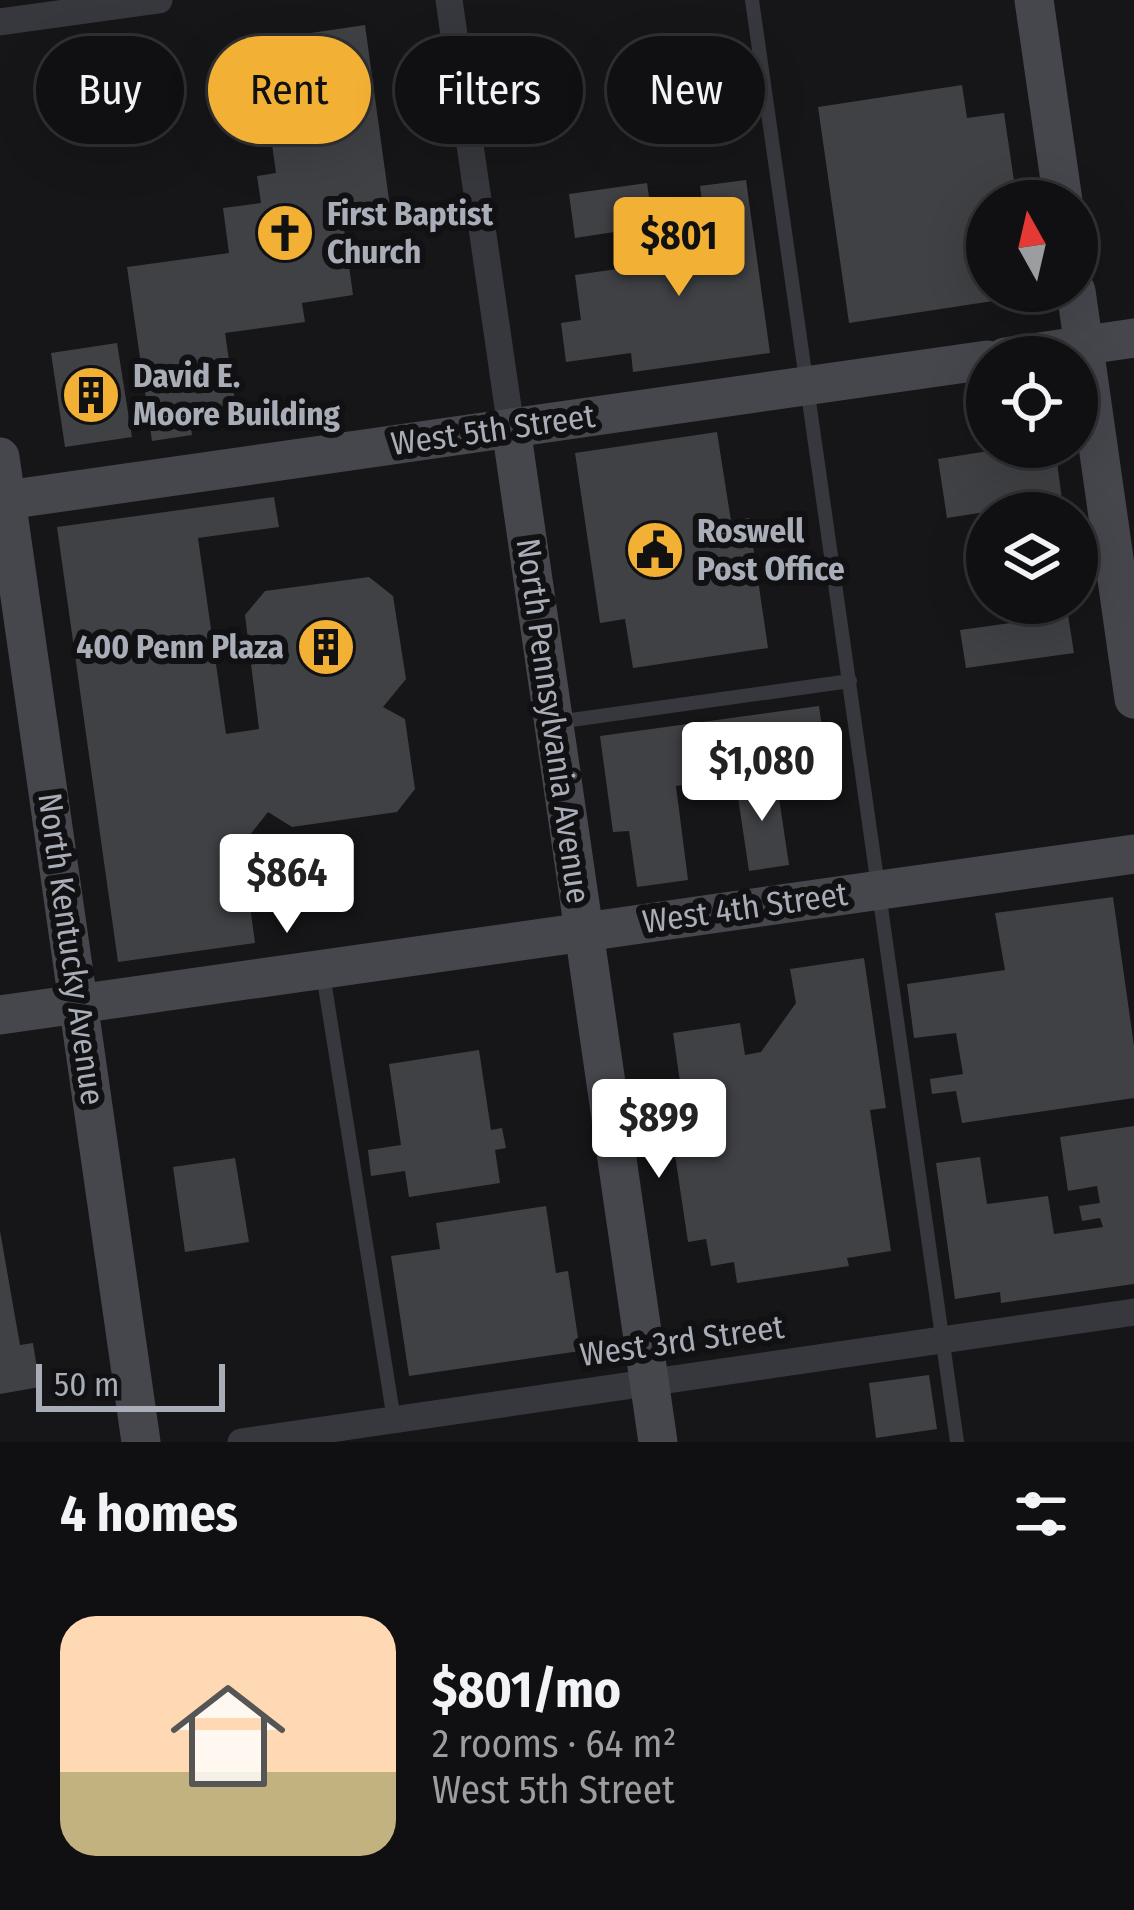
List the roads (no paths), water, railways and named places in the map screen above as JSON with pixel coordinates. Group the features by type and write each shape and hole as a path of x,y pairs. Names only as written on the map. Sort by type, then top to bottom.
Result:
{"street":[{"path":"0,22 159,0"},
{"name":"North Pennsylvania Avenue","path":"449,0 658,1442"},
{"path":"1034,0 1060,180"},
{"path":"1098,344 1134,338"},
{"name":"West 5th Street","path":"3,501 966,363"},
{"path":"1098,445 1134,699"},
{"name":"North Kentucky Avenue","path":"0,457 141,1442"},
{"name":"West 4th Street","path":"0,1016 1134,854"},
{"name":"West 3rd Street","path":"241,1442 1134,1312"}],"lane":[{"path":"752,0 957,1442"},
{"path":"552,723 850,681"},
{"path":"323,969 394,1420"}],"place":[{"name":"First Baptist Church","path":"285,233"},
{"name":"David E. Moore Building","path":"91,395"},
{"name":"Roswell Post Office","path":"655,550"},
{"name":"400 Penn Plaza","path":"326,647"}]}
